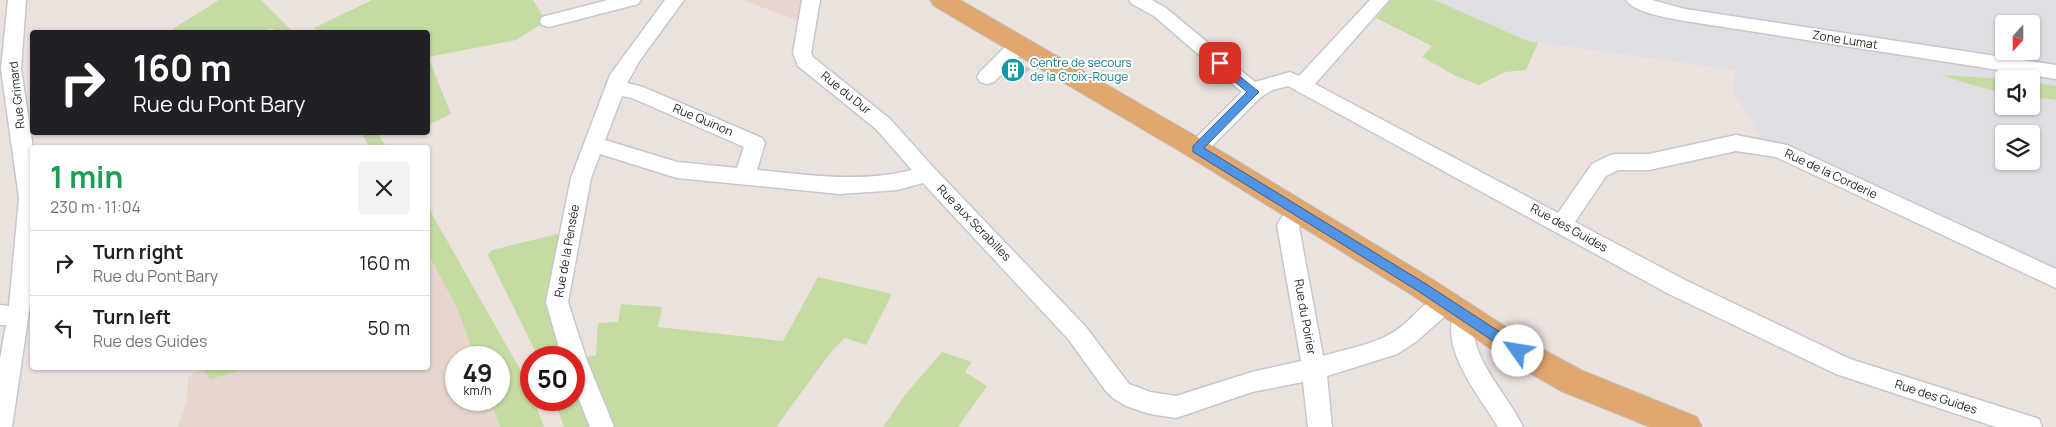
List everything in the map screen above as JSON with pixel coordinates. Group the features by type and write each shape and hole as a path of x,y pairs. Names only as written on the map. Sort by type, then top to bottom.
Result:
{"main road":[{"path":"942,0 1197,149 1572,381 1686,427"}],"street":[{"name":"Rue Grimard","path":"0,427 10,316 30,198 6,71 17,0"},
{"path":"549,21 632,0"},
{"path":"594,144 598,129 617,88 620,75 675,0"},
{"name":"Rue du Dur","path":"811,0 802,53 805,60 871,112 927,174"},
{"path":"1138,0 1157,6 1254,92"},
{"path":"1303,84 1380,0"},
{"name":"Zone Lumat","path":"1635,0 1685,16 2056,72"},
{"path":"987,77 1019,45"},
{"name":"Rue des Guides","path":"1197,149 1254,92 1266,84 1290,78 1677,287 1844,367 2030,427"},
{"name":"Rue Quinon","path":"617,88 636,92 755,143 745,176"},
{"name":"Rue de la Corderie","path":"1562,224 1599,170 1615,162 1649,162 1736,143 1780,150 2056,279"},
{"name":"Rue aux Scrabilles","path":"594,144 677,170 840,186 897,182 927,174 1071,326 1113,383 1128,395 1150,403 1176,407 1252,382 1314,369 1389,347 1454,309"},
{"name":"Rue de la Pensée","path":"570,346 557,307 558,293 581,178 594,144"},
{"name":"Rue du Poirier","path":"1300,212 1288,225 1314,369 1320,427"},
{"path":"1454,309 1466,353 1511,427"},
{"name":"Rue de la Pensée","path":"585,385 602,427"}],"shaded area":[{"path":"743,0 804,0 802,15 796,20"},
{"path":"1433,0 2056,0 2056,87 2040,84 2040,70 1995,70 1995,78 1944,76 1995,91 1995,115 2040,115 2040,98 2056,100 2056,269 1931,211 1764,143 1733,91 1736,70 1528,41"},
{"path":"430,258 457,308 471,346 445,346 445,411 494,411 500,427 178,427 187,401 188,378 198,370 430,370"}],"green space":[{"path":"219,0 261,0 291,30 274,30 272,28 268,30 171,30"},
{"path":"372,0 533,0 546,21 516,40 430,57 430,30 316,30 314,28"},
{"path":"1391,0 1434,0 1528,41 1538,43 1526,70 1505,72 1479,85 1456,76 1422,57 1432,46 1376,18"},
{"path":"430,62 451,114 430,124"},
{"path":"1942,75 1995,78 1995,91"},
{"path":"2040,83 2056,86 2056,100 2040,98"},
{"path":"363,135 378,135 386,145 368,145"},
{"path":"430,211 507,346 471,346 457,308 430,258"},
{"path":"562,233 569,346 533,346 488,255 492,250"},
{"path":"818,277 892,294 866,345 845,338 831,352 776,427 564,427 558,411 585,411 585,398 594,422 585,393 585,358 596,355 598,323 618,322 621,304 662,307 658,327 783,341"},
{"path":"510,352 520,369 520,411 538,411 544,427 500,427 494,411 510,411"},
{"path":"942,352 972,362 965,372 987,386 958,427 883,427 905,395"},
{"path":"203,370 242,370 210,379"}],"building":[{"name":"Centre de secours de la Croix-Rouge","path":"1017,62 1030,69 1016,82 1003,75"}],"place":[{"name":"Centre de secours de la Croix-Rouge","path":"1013,70"}],"route":[{"path":"1220,63 1254,92 1197,149 1422,287 1518,351"}]}
